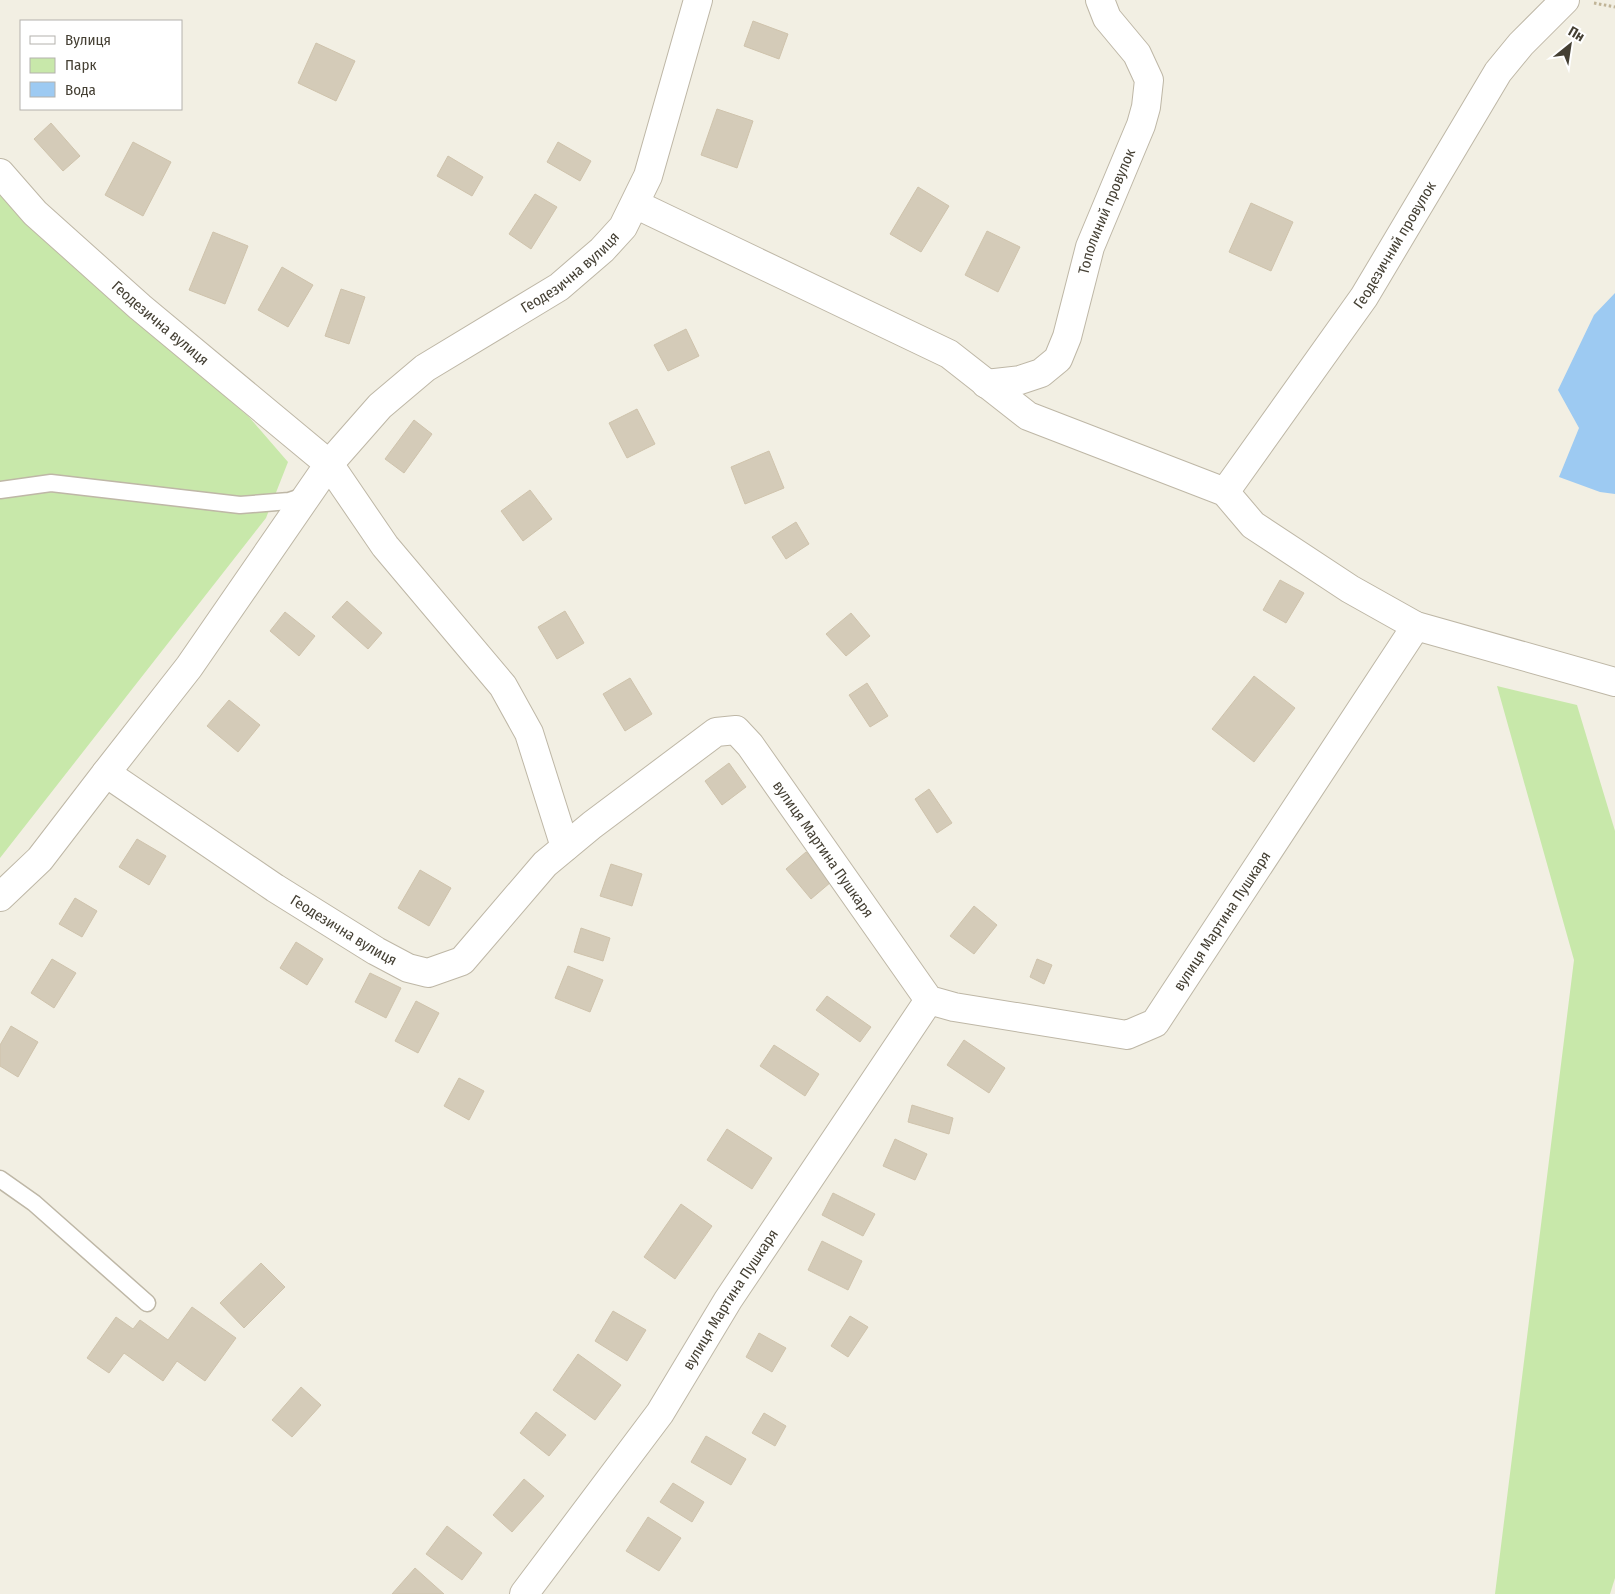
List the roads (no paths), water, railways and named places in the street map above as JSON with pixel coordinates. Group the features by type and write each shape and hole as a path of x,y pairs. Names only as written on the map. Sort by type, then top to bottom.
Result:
{"street":[{"name":"Геодезична вулиця","path":"0,897 40,859 189,667 328,464 380,406 426,368 559,287 602,250 623,227 648,176 698,0"},
{"name":"Тополиний провулок","path":"986,384 1020,380 1041,373 1058,359 1067,336 1090,247 1141,125 1146,106 1148,80 1137,54 1107,18 1100,0"},
{"name":"Геодезичний провулок","path":"1225,492 1364,297 1498,72 1521,44 1565,0"},
{"name":"Геодезична вулиця","path":"0,173 35,213 140,307 328,464 384,546 503,686 529,733 565,847"},
{"path":"635,204 949,354 1028,416 1225,492 1253,525 1350,589 1416,626 1615,682"},
{"name":"вулиця Мартина Пушкаря","path":"750,745 929,1000 954,1007 1127,1035 1155,1022 1416,626"},
{"name":"Геодезична вулиця","path":"106,773 275,888 376,951 408,968 428,973 462,961 545,864 716,732 736,730 750,745"},
{"name":"вулиця Мартина Пушкаря","path":"524,1594 660,1413 728,1300 929,1000"}],"lane":[{"path":"0,490 50,483 240,505 289,501 307,495"},
{"path":"0,1178 34,1203 147,1303"}],"water":[{"path":"1615,293 1615,494 1600,492 1559,477 1579,428 1558,390 1594,315"}]}
